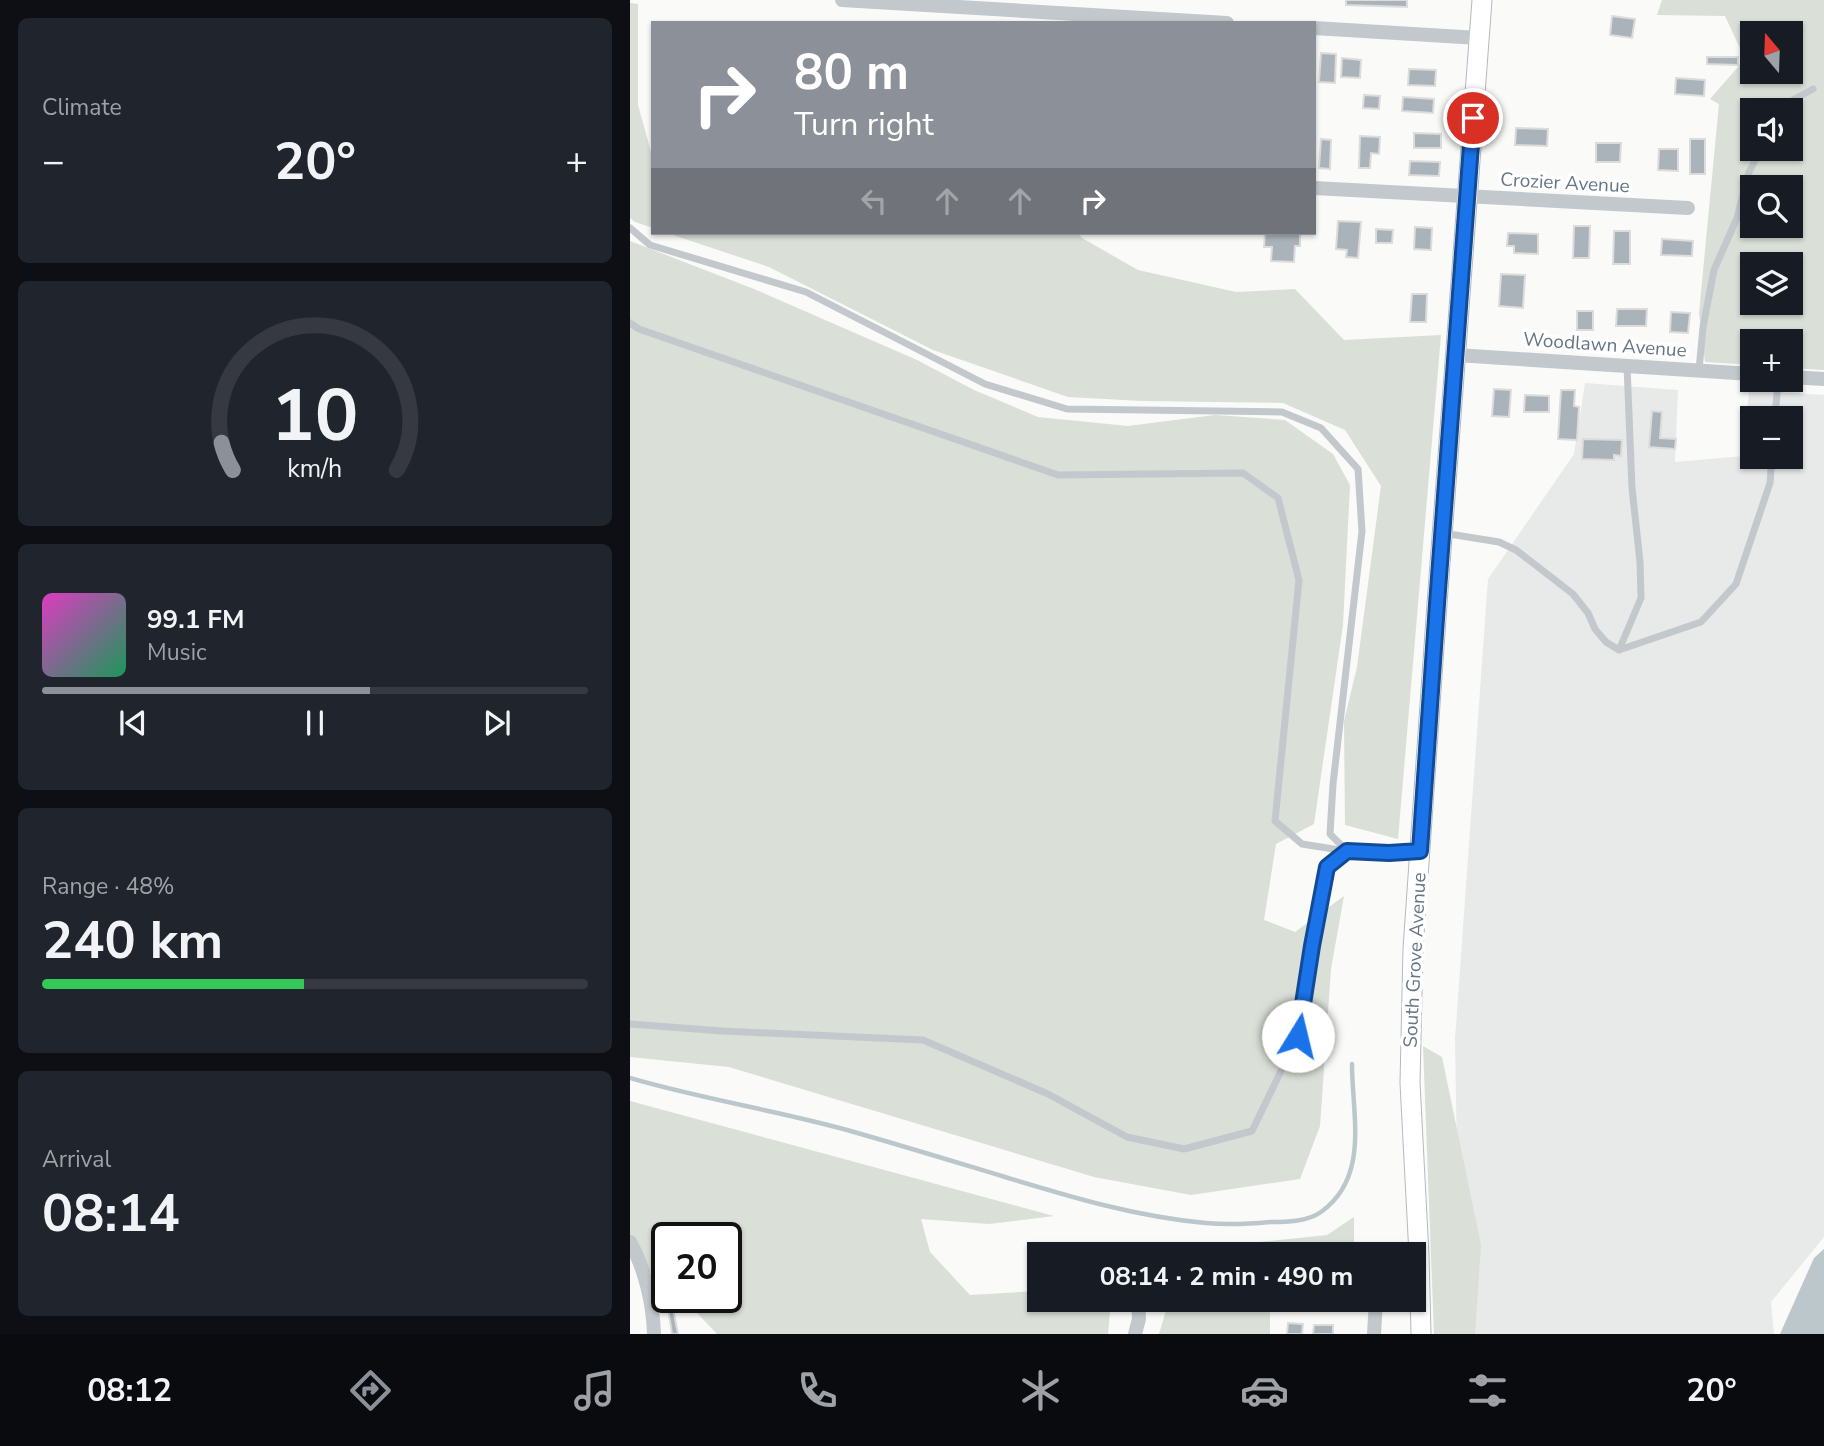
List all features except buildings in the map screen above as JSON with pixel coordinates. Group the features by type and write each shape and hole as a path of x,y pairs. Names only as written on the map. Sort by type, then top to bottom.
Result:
{"main road":[{"name":"South Grove Avenue","path":"1416,1242 1410,1083 1413,949 1482,0"},
{"name":"South Grove Avenue","path":"1420,1312 1421,1334"}],"street":[{"path":"842,0 1190,21"},
{"path":"1316,28 1479,38"},
{"name":"Crozier Avenue","path":"1316,188 1688,208"},
{"name":"Woodlawn Avenue","path":"1456,355 1740,373"},
{"path":"1803,378 1824,379"},
{"path":"630,1242 640,1261 654,1334"},
{"path":"1135,1334 1139,1312"},
{"path":"1374,1334 1375,1312"}],"lane":[{"path":"1797,98 1813,89"},
{"path":"1699,371 1703,327 1714,270 1737,219 1754,161"},
{"path":"630,228 650,245 806,292 985,384 1067,409 1282,412 1321,428 1358,469 1362,531 1333,783 1330,834 1347,851"},
{"path":"630,323 639,329 1058,475 1243,473 1252,479 1278,498 1299,580 1275,821 1302,844 1347,851 1420,851"},
{"path":"1619,650 1641,598 1632,488 1627,366"},
{"path":"1619,650 1702,622 1736,584 1770,483 1771,469"},
{"path":"1442,533 1499,542 1516,550 1573,594 1588,613 1595,629 1606,642 1619,650"},
{"path":"630,1024 923,1040 1048,1094 1127,1136 1184,1149 1252,1131 1298,1036 1327,867 1347,851"}],"shaded area":[{"path":"1662,0 1824,0 1824,370 1803,369 1803,329 1740,329 1740,364 1705,362 1699,313 1719,104 1710,99 1740,65 1740,84 1803,84 1803,21 1740,21 1740,48 1725,16 1657,15"},
{"path":"630,3 638,4 638,105 651,152 651,227 630,218"},
{"path":"673,235 1080,235 1138,270 1236,292 1295,289 1344,340 1441,335 1398,839 1345,825 1344,721 1357,667 1381,486 1345,430 1283,403 1068,397 933,350 769,267"},
{"path":"630,241 754,289 917,360 974,390 1038,417 1128,426 1215,415 1285,420 1333,454 1350,485 1343,625 1314,824 1276,844 1264,920 1295,932 1344,896 1331,969 1320,1126 1300,1179 1191,1195 1094,1177 729,1067 630,1057"},
{"path":"1585,383 1678,390 1675,462 1740,456 1740,469 1803,469 1803,406 1748,406 1749,392 1824,395 1824,1237 1771,1302 1774,1334 1460,1334 1455,1039 1488,579 1574,454"},
{"path":"1423,1046 1442,1057 1481,1245 1475,1334 1434,1334"},
{"path":"630,1101 1054,1216 989,1224 921,1219 930,1252 970,1295 1027,1292 1027,1312 1110,1312 1108,1334 717,1334 697,1313 742,1313 742,1222 651,1222 651,1272 630,1256"},
{"path":"1354,1217 1354,1242 1260,1242 1327,1235"},
{"path":"1824,1249 1824,1334 1780,1334 1814,1258"},
{"path":"1165,1312 1270,1312 1270,1334 1159,1334"}],"waterway":[{"path":"630,1078 847,1130 1104,1205 1180,1220 1238,1224 1303,1220 1321,1212 1336,1198 1347,1181 1355,1144 1352,1064"}],"route":[{"path":"1298,1036 1327,867 1347,851 1420,851 1473,118"}]}
